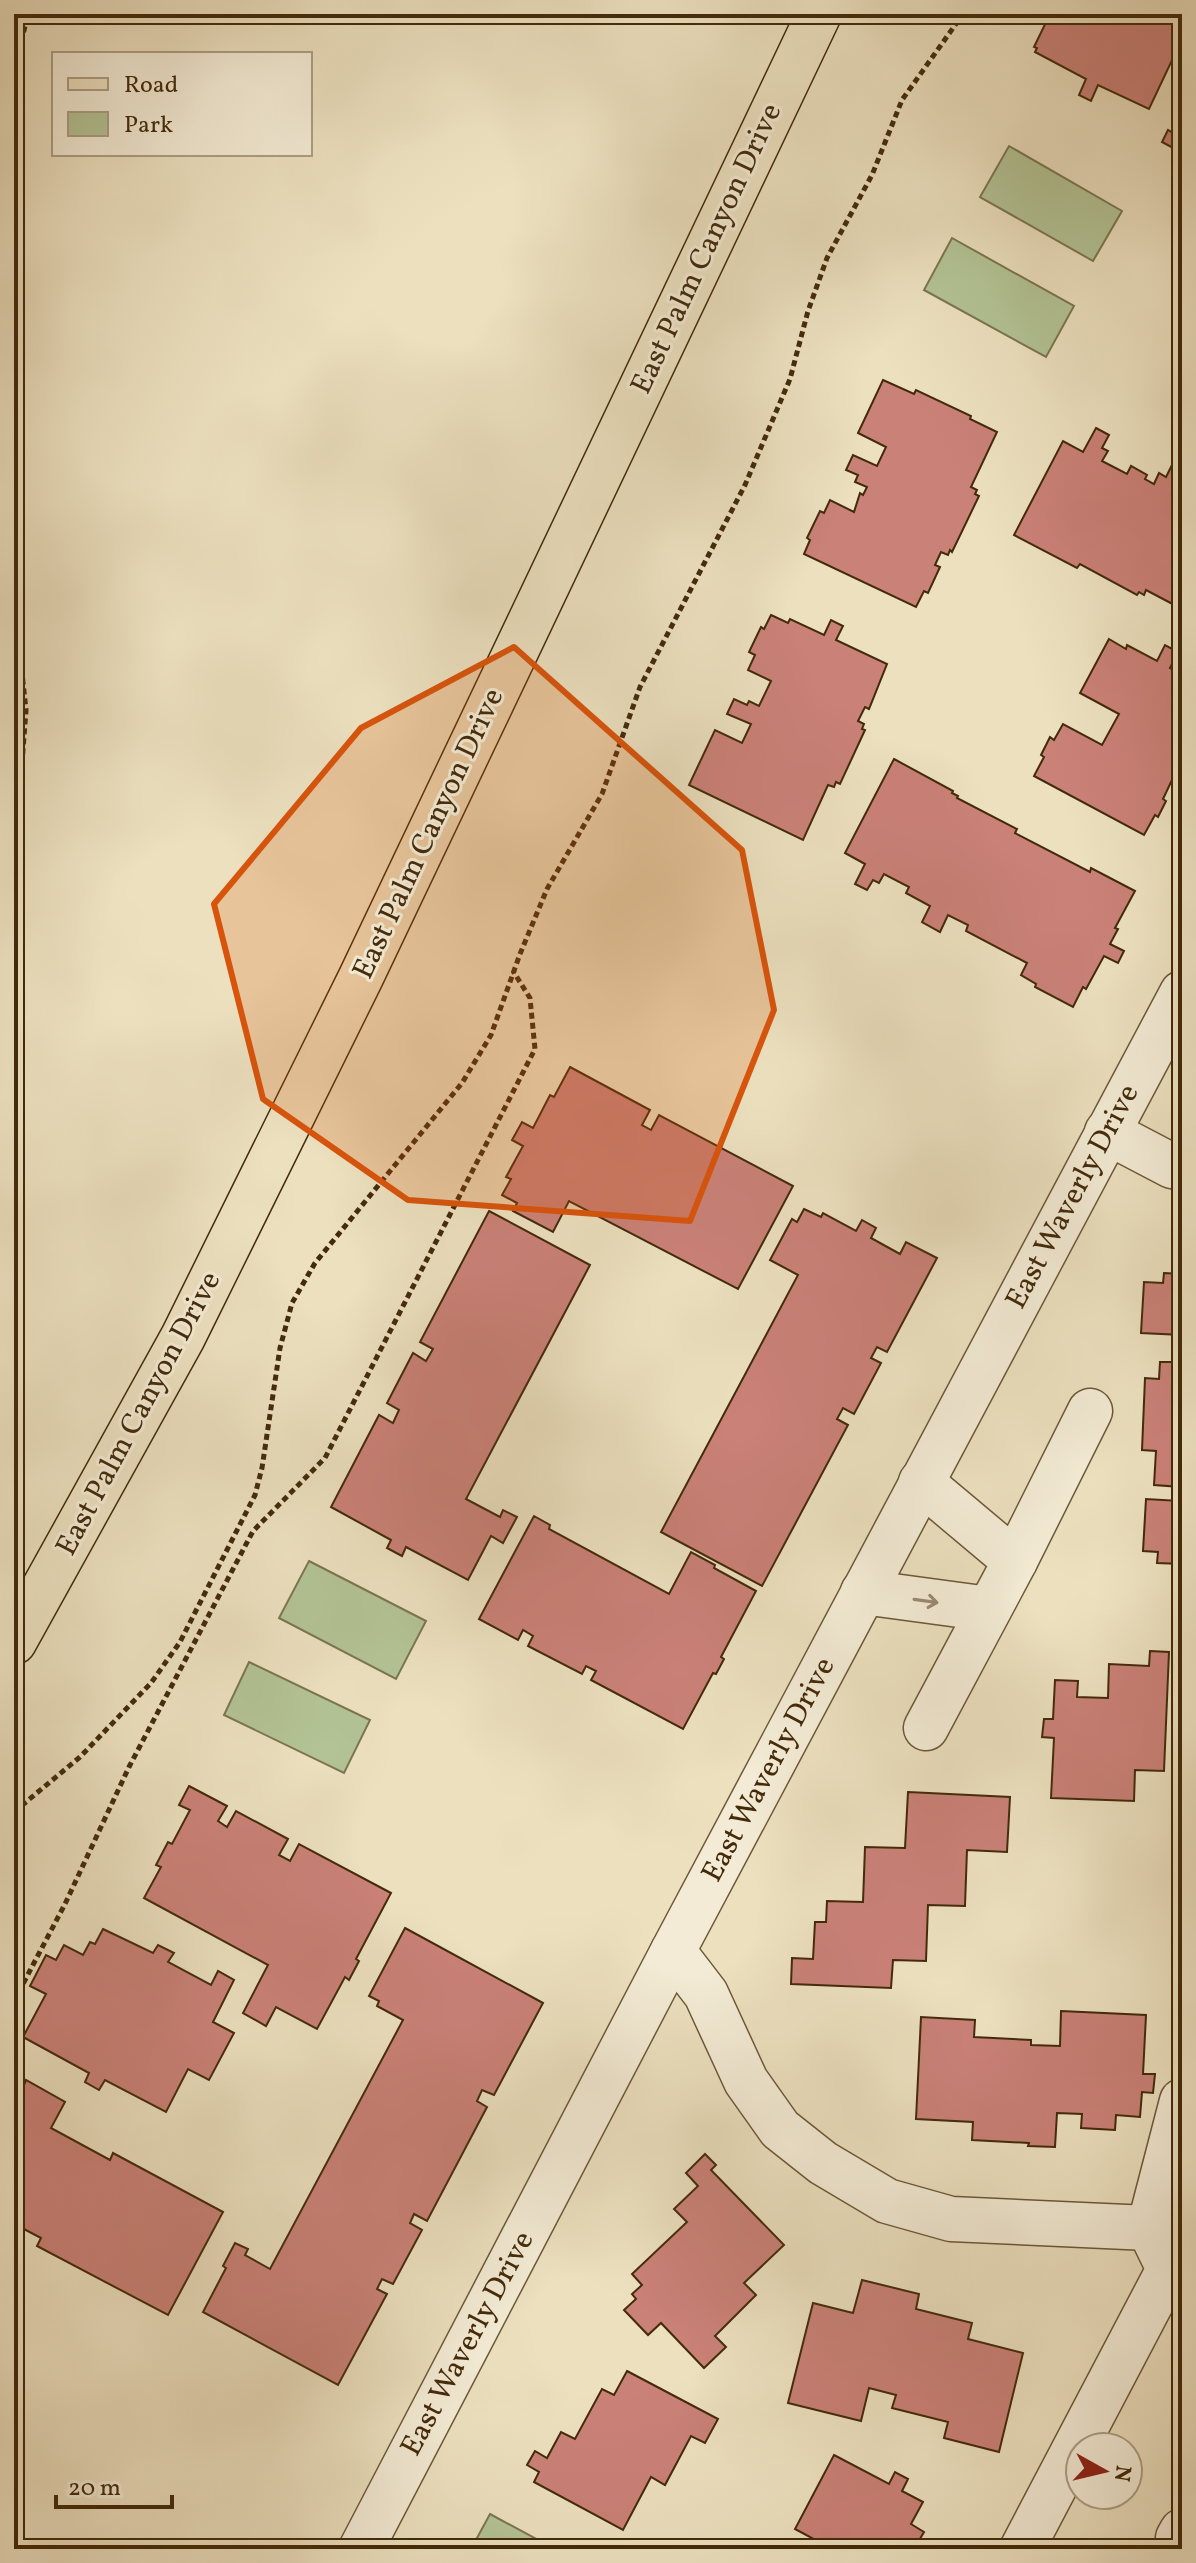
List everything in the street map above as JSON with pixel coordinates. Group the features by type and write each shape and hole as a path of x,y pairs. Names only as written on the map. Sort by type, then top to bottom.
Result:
{"main road":[{"name":"East Palm Canyon Drive","path":"14,1642 183,1337 361,977 819,14"}],"street":[{"name":"East Waverly Drive","path":"361,2549 673,1951 1182,993"},
{"path":"1107,1132 1172,1166 1182,1167"},
{"path":"926,1728 1090,1411"},
{"path":"921,1482 1015,1561"},
{"path":"863,1592 989,1609"},
{"path":"673,1951 706,1994 746,2081 780,2129 823,2163 887,2201 951,2219 1149,2228"},
{"path":"1022,2549 1176,2270 1149,2228 1182,2101"},
{"path":"1182,2531 1178,2538 1182,2540"}],"path":[{"path":"14,71 28,14"},
{"path":"14,1812 80,1757 151,1683 180,1642 255,1495 280,1348 292,1303 315,1263 462,1083 491,1035 547,889 602,794 640,687 745,485 790,379 808,311 827,258 872,175 902,100 963,14"},
{"path":"14,599 26,710 14,870"},
{"path":"14,2001 65,1904 129,1767 253,1531 325,1458 535,1049 530,998 513,971"}],"highlighted area":[{"path":"514,647 742,850 774,1010 690,1221 408,1200 263,1099 214,904 361,728"}],"green space":[{"path":"1009,146 1122,211 1093,261 980,197"},
{"path":"952,238 1074,306 1046,357 924,290"},
{"path":"309,1561 426,1621 396,1679 279,1618"},
{"path":"249,1662 370,1720 344,1773 224,1715"},
{"path":"490,2514 555,2549 471,2549"}],"building":[{"path":"1050,14 1182,14 1182,39 1149,109 1098,85 1091,101 1079,95 1086,79 1035,52 1037,48 1034,47"},
{"path":"1182,128 1182,160 1177,157 1179,151 1162,142 1168,130 1178,136"},
{"path":"883,380 914,394 916,390 997,432 971,487 977,490 975,494 979,496 952,552 950,550 948,555 941,552 935,565 940,567 928,593 924,591 916,607 804,554 810,540 807,538 820,511 824,513 830,500 854,512 860,493 863,495 867,487 855,482 858,475 846,470 853,455 877,466 886,447 858,433"},
{"path":"1096,428 1109,435 1102,448 1108,451 1102,461 1127,474 1131,466 1147,475 1145,479 1154,484 1159,473 1166,477 1173,463 1182,468 1182,475 1172,494 1182,499 1182,609 1146,590 1144,595 1139,592 1137,595 1080,564 1077,568 1014,535 1063,441 1083,452"},
{"path":"771,615 788,623 790,619 824,635 831,620 843,626 836,640 887,664 869,709 865,707 858,721 864,724 862,729 865,730 840,784 836,782 834,787 828,785 803,840 689,785 715,730 742,743 751,724 727,714 734,699 759,706 771,681 748,670 755,655 749,652 761,627 764,629"},
{"path":"1109,639 1157,661 1165,645 1178,652 1170,668 1182,674 1182,786 1172,780 1158,817 1155,815 1144,835 1034,776 1050,737 1054,740 1063,724 1102,745 1119,714 1080,693"},
{"path":"894,759 953,791 957,798 1017,829 1015,833 1090,872 1091,868 1135,891 1110,944 1124,951 1118,963 1104,956 1073,1007 1035,987 1036,984 1021,975 1027,963 966,931 968,925 948,915 940,932 922,922 930,906 906,893 909,887 884,874 879,883 873,880 867,890 855,884 865,864 845,853"},
{"path":"570,1067 650,1110 642,1125 651,1130 659,1115 793,1186 738,1289 569,1201 553,1232 513,1211 517,1203 502,1195 511,1179 506,1177 523,1146 512,1140 522,1122 533,1128 550,1095 554,1097"},
{"path":"804,1209 821,1217 823,1213 856,1231 862,1220 876,1228 871,1238 900,1254 906,1242 937,1258 887,1352 877,1347 871,1358 881,1363 854,1414 843,1408 837,1419 848,1425 762,1586 661,1532 798,1275 770,1260 792,1219 797,1222"},
{"path":"489,1211 590,1265 466,1499 500,1517 503,1510 517,1517 503,1543 491,1536 468,1580 406,1547 402,1556 387,1548 391,1540 331,1507 379,1415 393,1423 399,1410 387,1403 413,1353 426,1361 433,1349 420,1342"},
{"path":"1164,1273 1182,1274 1182,1335 1141,1333 1144,1282 1163,1283"},
{"path":"1160,1362 1182,1362 1182,1564 1157,1563 1158,1552 1143,1551 1146,1499 1180,1501 1181,1487 1154,1485 1156,1451 1142,1450 1145,1378 1159,1379"},
{"path":"534,1516 550,1525 549,1529 669,1594 691,1552 756,1591 721,1657 724,1659 716,1674 713,1673 683,1729 591,1680 596,1671 586,1666 582,1674 528,1646 533,1636 523,1630 518,1640 479,1619"},
{"path":"1150,1651 1169,1652 1164,1771 1135,1770 1134,1801 1051,1798 1054,1738 1042,1737 1044,1719 1053,1719 1055,1680 1078,1681 1077,1697 1108,1698 1109,1664 1149,1666"},
{"path":"189,1786 227,1806 218,1821 227,1827 236,1811 288,1839 279,1855 290,1861 299,1844 391,1893 356,1959 359,1961 349,1980 345,1977 317,2029 276,2007 266,2026 243,2013 268,1965 144,1898 161,1867 156,1865 168,1842 172,1844 190,1810 179,1805"},
{"path":"908,1792 1010,1797 1007,1852 967,1850 965,1906 928,1905 926,1961 893,1960 891,1988 791,1984 792,1958 813,1959 815,1922 826,1922 827,1901 863,1902 865,1847 905,1848"},
{"path":"405,1928 543,2003 494,2095 482,2090 477,2101 487,2107 427,2221 414,2214 410,2223 422,2230 393,2284 382,2279 377,2289 387,2294 338,2385 203,2312 235,2243 248,2249 245,2255 270,2269 403,2020 377,2006 379,2001 369,1996"},
{"path":"103,1929 153,1953 158,1945 174,1953 168,1962 211,1985 218,1971 234,1980 213,2022 234,2033 209,2080 188,2069 166,2112 105,2080 99,2090 85,2082 89,2073 23,2037 46,1994 30,1986 46,1955 56,1960 64,1945 83,1955 90,1942 95,1944"},
{"path":"1061,2011 1146,2015 1143,2074 1155,2074 1153,2093 1142,2092 1140,2117 1116,2115 1115,2130 1081,2128 1082,2114 1057,2113 1055,2147 972,2140 973,2122 916,2119 921,2017 975,2020 974,2037 1031,2040 1031,2045 1060,2046"},
{"path":"14,2080 24,2085 26,2080 65,2102 51,2128 110,2160 113,2153 223,2212 168,2315 37,2246 41,2238 22,2228 19,2236 14,2234"},
{"path":"705,2154 716,2165 711,2170 784,2245 744,2283 756,2295 715,2336 726,2347 704,2368 661,2323 648,2335 624,2310 636,2299 632,2294 642,2285 632,2274 687,2222 674,2209 698,2186 686,2173"},
{"path":"862,2280 919,2294 916,2309 972,2323 968,2339 1023,2353 999,2452 944,2438 948,2422 892,2408 896,2395 869,2388 861,2421 788,2403 813,2303 853,2313"},
{"path":"627,2371 718,2419 705,2443 691,2436 665,2485 651,2477 623,2530 534,2482 539,2472 527,2465 535,2451 547,2458 561,2432 575,2439 602,2389 614,2395"},
{"path":"834,2455 889,2484 895,2472 908,2479 902,2491 923,2502 911,2524 924,2532 914,2549 820,2549 823,2544 795,2529"}]}
